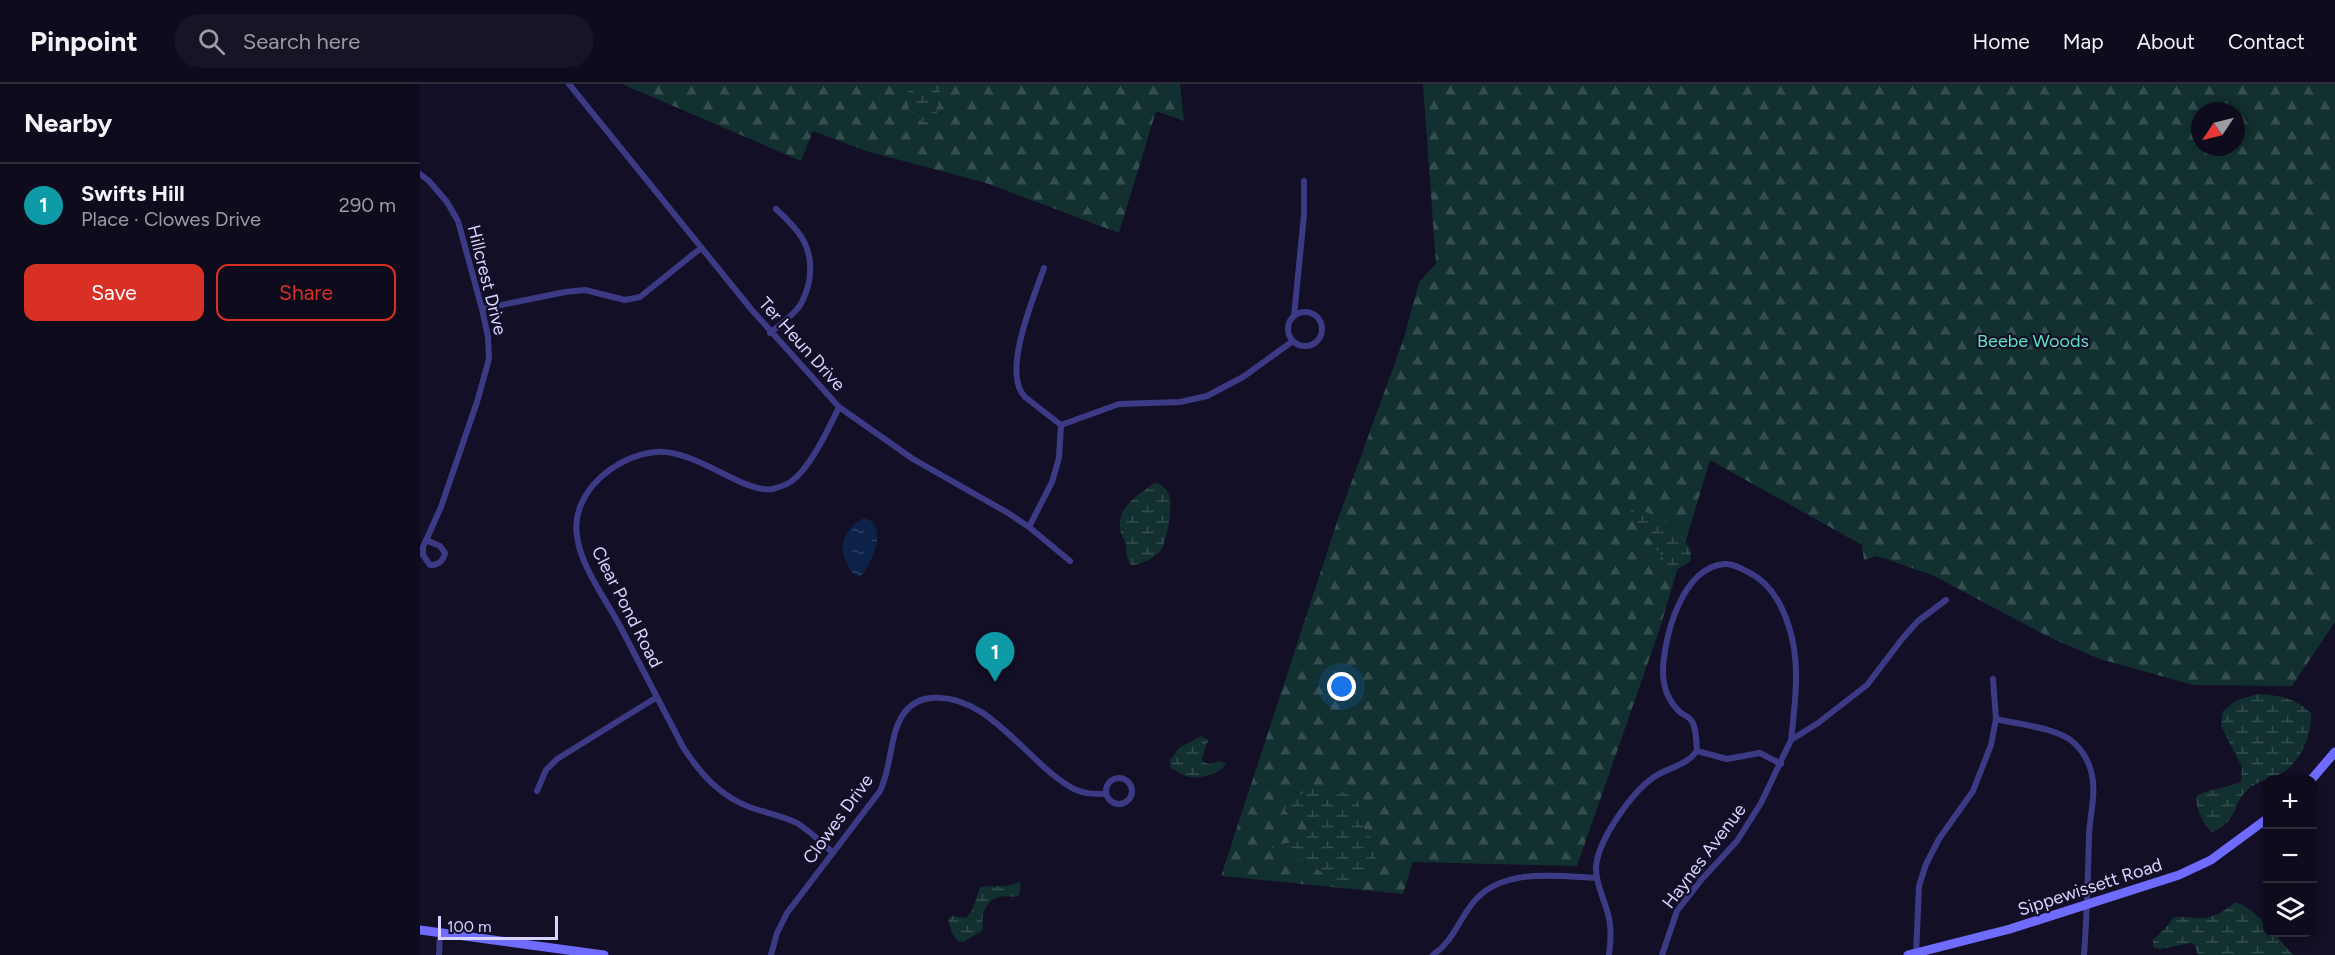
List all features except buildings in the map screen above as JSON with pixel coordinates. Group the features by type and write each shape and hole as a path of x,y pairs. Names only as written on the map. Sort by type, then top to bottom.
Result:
{"main road":[{"path":"2315,775 2335,752"},
{"name":"Sippewissett Road","path":"1913,954 1968,941 2195,868 2226,850 2263,822"},
{"path":"420,930 604,955"}],"street":[{"name":"Ter Heun Drive","path":"569,84 770,333 839,407 913,459 972,491 1029,527 1070,561"},
{"name":"Hillcrest Drive","path":"420,174 447,202 458,221 483,309 489,359 477,402 441,507 426,540"},
{"path":"1294,316 1304,312 1310,313 1319,320 1321,330 1317,340 1308,345 1293,341 1288,325 1294,316 1304,215 1304,181"},
{"path":"770,333 800,306 807,290 812,264 804,241 789,220 776,209"},
{"path":"483,309 585,290 625,300 639,297 701,248"},
{"path":"1044,268 1022,335 1017,382 1020,392 1025,397 1061,424"},
{"path":"1061,424 1119,404 1180,402 1207,396 1243,377 1293,341"},
{"name":"Clear Pond Road","path":"833,853 795,822 725,795 692,761 580,551 576,533 578,516 585,497 596,481 613,467 638,455 658,452 680,454 756,488 770,489 787,484 802,471 839,407"},
{"path":"1029,527 1052,482 1059,458 1061,424"},
{"name":"Haynes Avenue","path":"1662,955 1677,911 1702,879 1737,841 1761,803 1791,740 1796,665 1790,628 1779,601 1769,588 1757,577 1726,563 1710,568 1690,584 1670,628 1663,671 1667,693 1674,706 1695,726 1697,751"},
{"path":"1791,740 1868,686 1918,621 1946,600"},
{"path":"1913,954 1919,886 1926,864 1939,839 1977,783 1990,745 1996,719 1993,679"},
{"path":"537,791 546,770 557,759 657,697"},
{"name":"Clowes Drive","path":"771,955 777,933 787,913 867,809 882,785 887,774 901,717 910,707 925,699 948,699 971,706 989,718 1070,787 1081,792 1106,794 1112,802 1121,804 1129,799 1131,789 1125,780 1116,779 1108,784 1106,794"},
{"path":"1996,719 2061,735 2074,742 2088,761 2092,772 2094,795 2084,955"},
{"path":"1609,955 1612,934 1609,916 1596,878 1598,855 1609,831 1635,794 1654,777 1690,760 1697,751 1727,759 1760,753 1781,764"},
{"path":"1433,955 1452,938 1471,905 1494,884 1511,879 1557,876 1596,878"},
{"path":"439,955 440,933"}],"green space":[{"path":"622,84 1180,84 1184,121 1156,111 1119,233 986,183 866,151 813,131 801,161"},
{"path":"914,84 944,84 936,116 928,124 922,122 908,108 908,91"},
{"name":"Beebe Woods","path":"1423,84 2335,84 2335,622 2292,686 2193,685 2100,659 2053,639 1932,575 1877,556 1864,560 1862,545 1710,460 1660,628 1577,866 1413,862 1403,894 1221,876 1338,519 1404,338 1419,282 1436,264"},
{"path":"1158,483 1164,487 1170,498 1170,517 1165,540 1161,550 1155,556 1131,565 1120,531 1122,514 1130,502 1153,484"},
{"path":"1636,509 1661,519 1675,530 1691,551 1690,562 1674,571 1669,567 1631,512"},
{"path":"2258,694 2286,698 2311,713 2310,728 2301,753 2291,766 2278,775 2263,775 2263,781 2247,790 2242,796 2227,823 2212,832 2205,825 2196,797 2241,781 2242,767 2221,726 2223,711 2237,700"},
{"path":"1201,736 1208,740 1202,758 1203,762 1210,764 1220,761 1226,764 1223,768 1210,775 1189,777 1171,768 1169,761 1179,748"},
{"path":"1311,787 1338,790 1353,795 1360,807 1365,830 1375,846 1376,859 1373,864 1358,879 1345,886 1334,887 1325,875 1314,867 1270,846 1298,841 1313,831 1313,825 1308,820 1295,820 1285,811 1286,805"},
{"path":"1021,881 1019,895 999,897 985,908 983,930 963,942 958,941 952,933 948,919 952,916 966,918 972,910 980,887 1006,886"},
{"path":"2235,902 2244,906 2263,922 2263,937 2277,937 2293,955 2198,955 2194,944 2191,943 2160,949 2153,947 2153,940 2172,918 2210,917"}],"water":[{"path":"864,518 872,522 877,536 870,563 861,576 858,576 852,573 847,564 843,544 852,527"}],"place":[{"name":"Swifts Hill","path":"995,682"}]}
